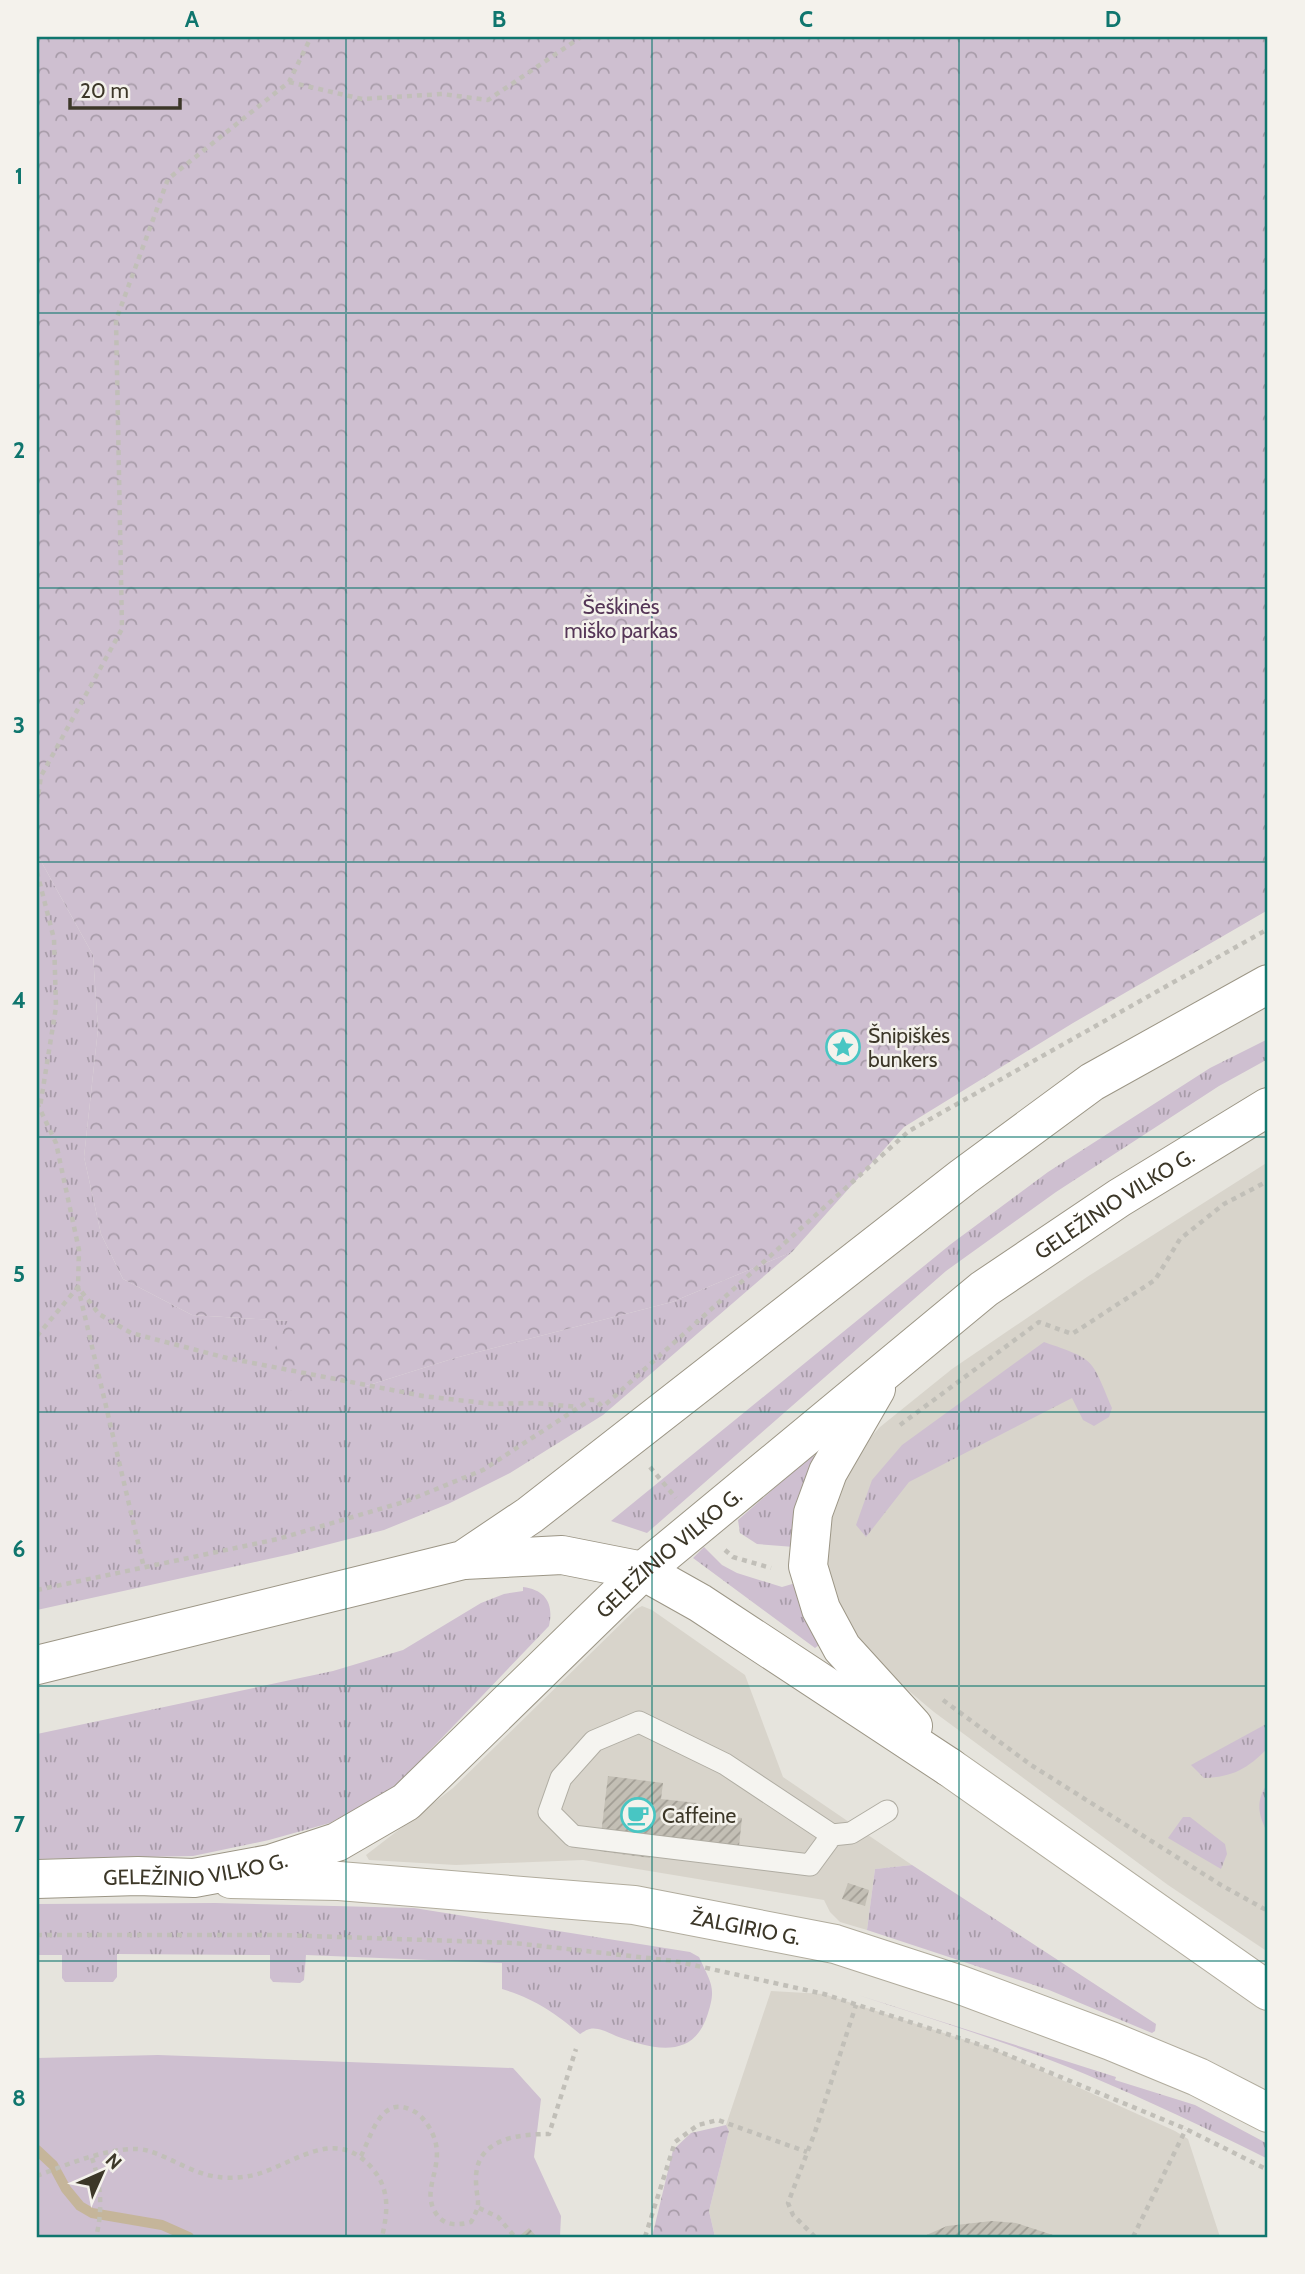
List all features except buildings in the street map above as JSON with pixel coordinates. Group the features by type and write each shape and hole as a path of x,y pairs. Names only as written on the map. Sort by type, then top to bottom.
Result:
{"main road":[{"path":"463,1560 530,1515 963,1177 1093,1082 1268,984"},
{"name":"GELEŽINIO VILKO G.","path":"37,1879 138,1876 194,1878 270,1864 337,1842 406,1802 643,1572 984,1289 1119,1198 1268,1107"},
{"path":"888,1368 828,1472 813,1513 808,1566 821,1609 842,1648 949,1767"},
{"path":"37,1665 463,1560 562,1555 643,1572 700,1603 949,1767 1268,1992"},
{"name":"ŽALGIRIO G.","path":"194,1878 339,1881 634,1905 835,1944 958,1984 1111,2041 1198,2077 1268,2113"}],"lane":[{"path":"832,1835 810,1865 573,1836 549,1812 561,1778 594,1741 639,1722 725,1764 832,1835 851,1833 887,1811"}],"path":[{"path":"37,804 41,776 122,629 116,320 168,179 289,82 311,37"},
{"path":"289,82 362,99 442,94 488,100 581,37"},
{"path":"37,872 54,939 56,1007 38,1105 56,1143 79,1250 78,1287 144,1568"},
{"path":"603,1407 909,1131 1268,929"},
{"path":"894,1429 1039,1322 1072,1334 1127,1300 1155,1280 1180,1239 1224,1204 1268,1181"},
{"path":"37,1336 78,1287"},
{"path":"78,1287 99,1314 131,1333 227,1358 424,1396 492,1404 535,1403 579,1407"},
{"path":"37,1590 278,1539 407,1501 483,1470 590,1400 596,1400 603,1407 698,1524 733,1557 775,1569 808,1566"},
{"path":"941,1699 1031,1765 1221,1885 1268,1911"},
{"path":"37,1935 282,1936 514,1943 675,1961 824,1994 993,2049 1186,2129 1268,2170"},
{"path":"815,2237 793,2214 788,2203 856,2005"},
{"path":"361,2156 377,2121 388,2110 401,2106 413,2110 424,2119 436,2139 437,2163 430,2194 433,2210 442,2221 455,2226 471,2222 479,2208 475,2179 479,2160 491,2145 510,2138 549,2134 576,2049"},
{"path":"645,2237 675,2142 698,2125 718,2120 807,2152"},
{"path":"1133,2237 1186,2129"},
{"path":"40,2175 111,2151 130,2148 148,2151 218,2178 258,2175 326,2147 347,2148 361,2156 379,2176 387,2193 387,2215 382,2237"},
{"path":"92,2158 100,2184 99,2226 96,2237"},
{"path":"479,2208 498,2217 515,2237"}],"shaded area":[{"path":"1268,1162 1268,1952 1168,1885 934,1712 891,1676 866,1652 831,1590 825,1539 830,1508 851,1459 880,1427 952,1369 1087,1277"},
{"path":"642,1606 652,1610 745,1675 783,1777 912,1865 875,1869 867,1930 840,1922 830,1912 824,1900 583,1860 456,1865 369,1860 366,1855 453,1788"},
{"path":"771,1991 824,1994 993,2049 1175,2131 1188,2139 1220,2237 715,2237 709,2211 729,2131 726,2125"}],"green space":[{"name":"Šeškinės miško parkas","path":"37,37 1268,37 1268,910 1073,1023 904,1127 792,1252 672,1302 455,1358 366,1386 291,1391 273,1352 288,1321 192,1315 123,1279 101,1234 84,1157 98,1029 93,955 37,854"},
{"path":"37,854 93,955 98,1029 84,1157 101,1234 123,1279 192,1315 289,1321 366,1386 455,1358 672,1302 792,1252 603,1415 510,1473 448,1504 384,1530 291,1554 37,1610"},
{"path":"1268,1039 1268,1059 1219,1086 1056,1192 946,1271 647,1533 611,1521 951,1244 1048,1172 1210,1068"},
{"path":"1044,1342 1074,1353 1090,1363 1112,1408 1109,1417 1094,1426 1083,1420 1072,1398 909,1482 866,1537 856,1525 872,1480 902,1445"},
{"path":"812,1455 818,1457 794,1547 757,1544 740,1533 738,1520"},
{"path":"704,1547 722,1565 737,1573 782,1587 799,1582 823,1642 815,1648 693,1558"},
{"path":"523,1587 537,1591 546,1599 550,1611 549,1626 394,1788 330,1823 269,1840 193,1856 37,1859 37,1734 333,1671 403,1650 481,1603 504,1594 523,1591"},
{"path":"1268,1723 1268,1748 1239,1770 1223,1776 1204,1778 1191,1765"},
{"path":"1268,1783 1268,1833 1259,1808 1261,1796"},
{"path":"1183,1817 1190,1817 1225,1844 1227,1854 1221,1869 1168,1838"},
{"path":"912,1865 1156,2024 1155,2031 1152,2033 1049,1990 867,1930 875,1869"},
{"path":"215,1903 414,1908 690,1952 699,1957 707,1974 712,1987 711,2000 699,2032 690,2041 667,2048 642,2044 596,2029 580,2034 544,2007 502,1989 502,1963 306,1955 304,1980 300,1983 273,1982 270,1978 270,1955 117,1954 117,1977 113,1982 65,1982 62,1978 62,1955 37,1955 37,1904"},
{"path":"858,1995 1116,2077 1115,2080 1195,2105 1268,2144 1268,2159 1154,2104 1057,2063"},
{"path":"158,2055 513,2068 541,2099 534,2157 561,2216 560,2236 37,2237 37,2058"},
{"path":"726,2125 729,2131 709,2211 715,2237 652,2237 673,2150 691,2133"}],"waterway":[{"path":"37,2150 53,2165 66,2189 80,2206 92,2213 162,2225 189,2237"}],"place":[{"name":"Šnipiškės bunkers","path":"843,1047"},
{"name":"Caffeine","path":"638,1815"}]}
